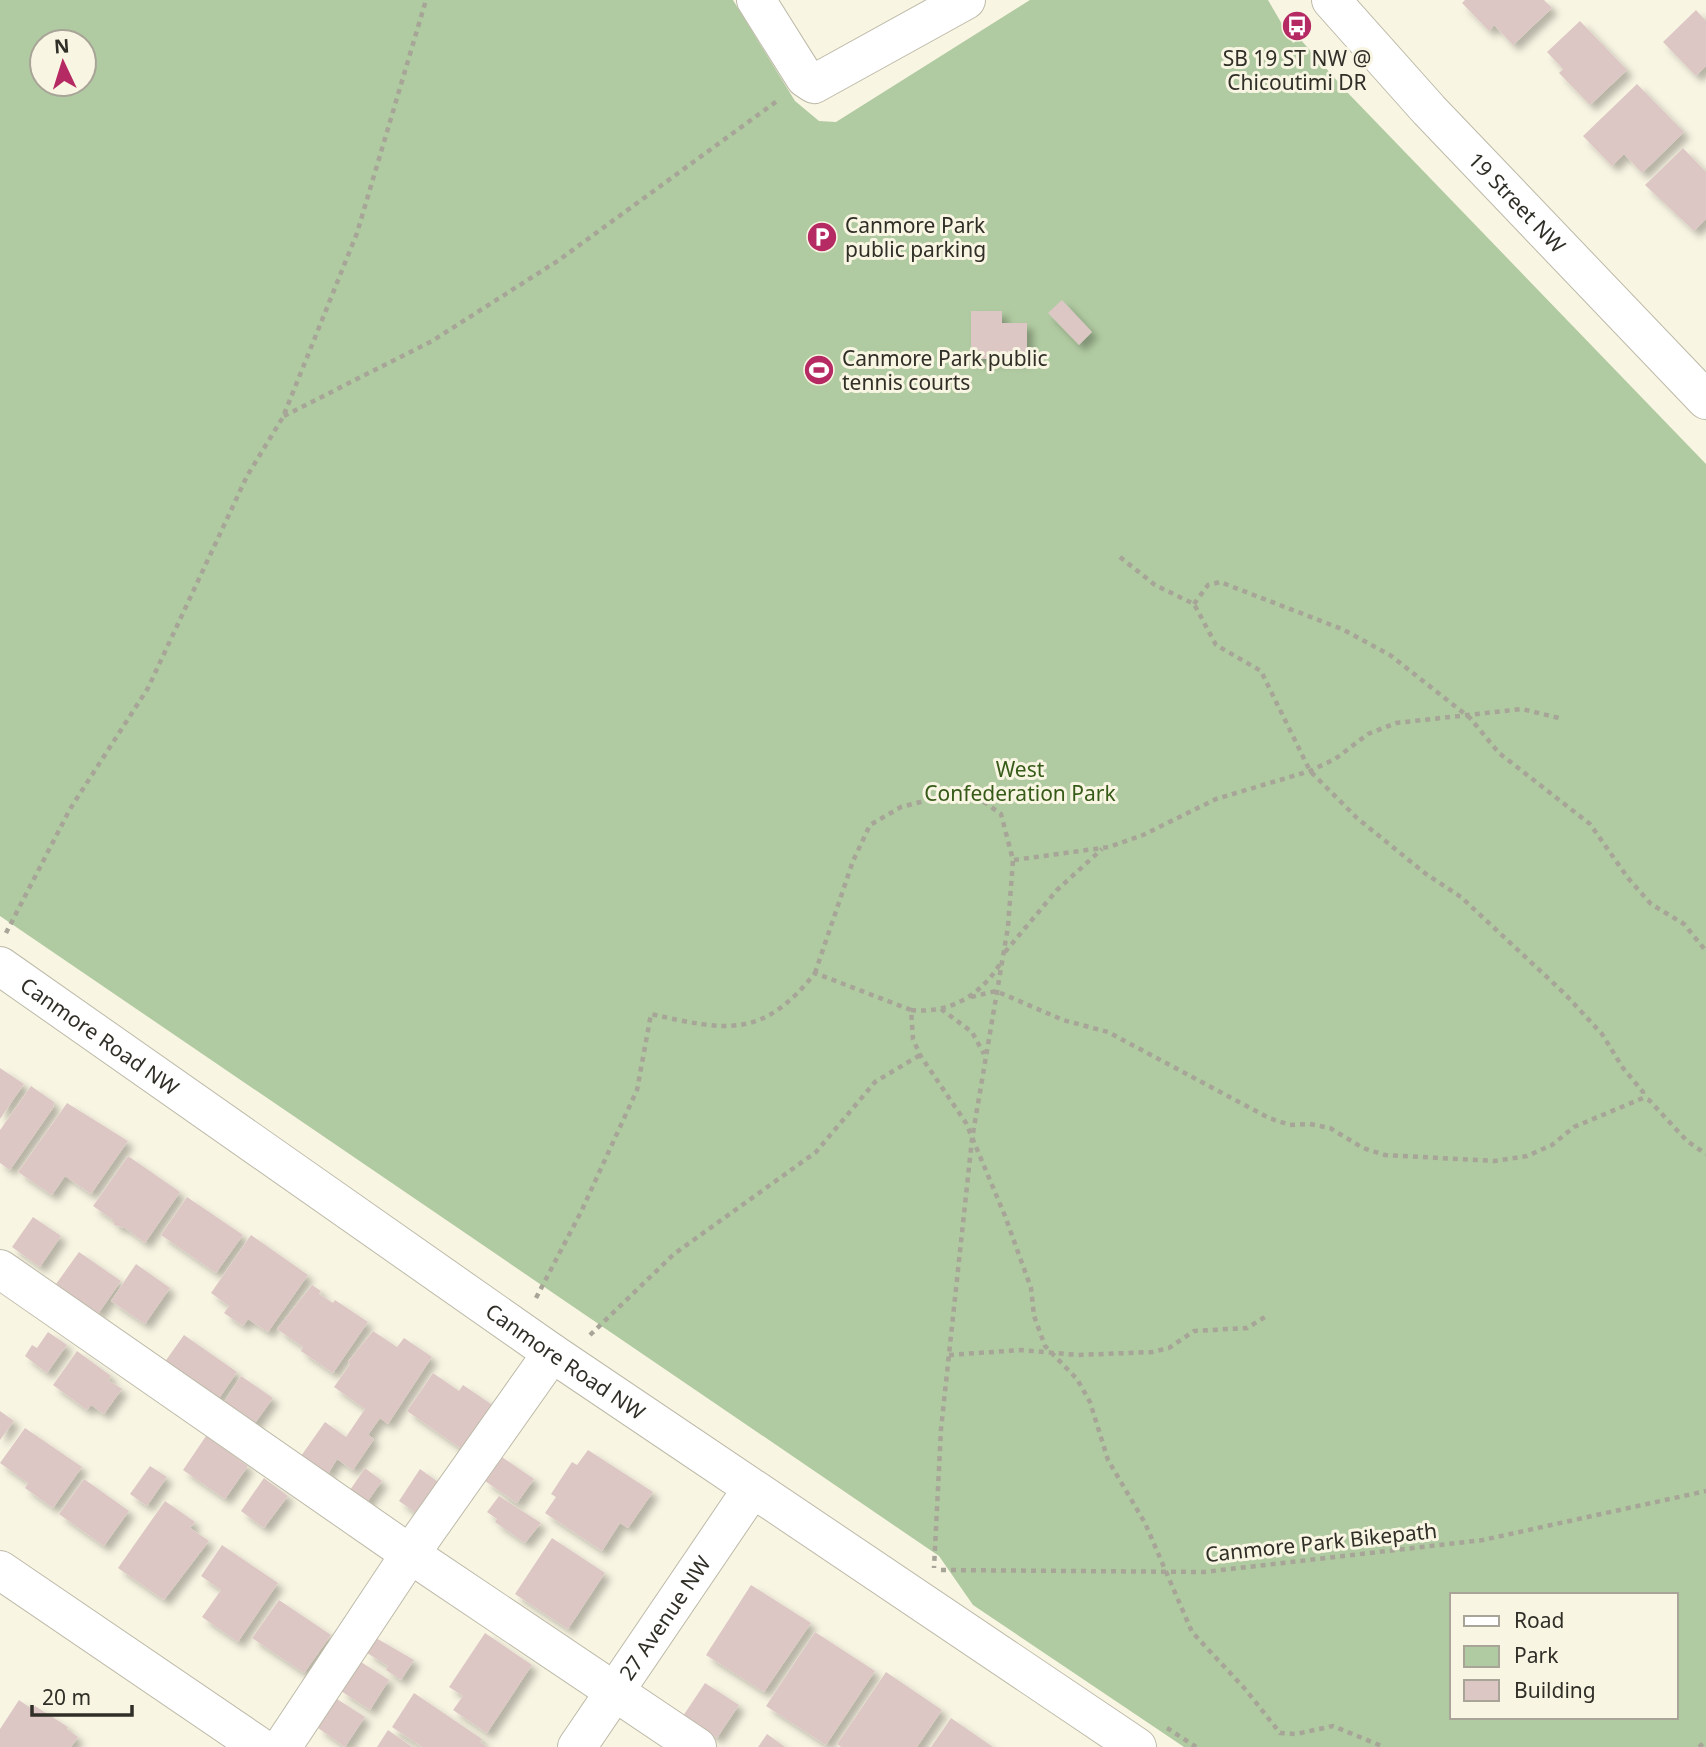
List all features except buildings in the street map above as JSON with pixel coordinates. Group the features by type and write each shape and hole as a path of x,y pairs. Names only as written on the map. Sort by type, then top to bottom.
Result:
{"street":[{"path":"756,0 805,78 814,84 967,0"},
{"name":"19 Street NW","path":"1331,0 1429,110 1706,400"},
{"name":"Canmore Road NW","path":"1,963 552,1353 1137,1747"},
{"path":"0,1269 410,1554 697,1747"},
{"path":"282,1747 410,1554 552,1353"},
{"name":"27 Avenue NW","path":"577,1747 752,1489"},
{"path":"0,1570 260,1747"}],"path":[{"path":"1,963 70,809 148,688 247,476 283,417 357,233 426,0"},
{"path":"283,417 432,341 536,274 805,78"},
{"path":"1120,556 1156,584 1194,604 1216,645 1261,671 1310,771 1357,818 1426,874 1461,897 1563,993 1602,1034 1623,1068 1643,1092 1643,1098"},
{"path":"1194,604 1208,585 1220,582 1307,613 1390,655 1467,716 1500,753 1590,824 1628,878 1651,905 1684,924 1706,951"},
{"path":"1013,860 1102,848 1143,835 1216,799 1310,771 1335,759 1368,734 1396,723 1522,709 1563,719"},
{"path":"536,1299 582,1212 637,1090 651,1014 708,1028 743,1025 772,1016 815,973 833,916 870,825 901,807 948,795 974,795 1001,814 1013,860 1003,960 972,1139 949,1355 1021,1350 1078,1355 1152,1352 1169,1348 1194,1331 1247,1328 1265,1317"},
{"path":"1004,953 1058,890 1102,848"},
{"path":"815,973 911,1010 940,1008 958,1006 971,996 1003,960"},
{"path":"971,996 996,991 1063,1020 1108,1032 1269,1118 1290,1125 1321,1125 1363,1148 1385,1155 1453,1156 1469,1162 1527,1156 1552,1145 1574,1127 1643,1098 1649,1100 1687,1141 1706,1154"},
{"path":"940,1008 972,1032 981,1043 985,1057"},
{"path":"911,1010 914,1039 920,1055 966,1123 1024,1268 1031,1289 1034,1315 1051,1352 1077,1379 1090,1402 1108,1460 1146,1523 1192,1632 1246,1690 1280,1733 1296,1734 1333,1726 1384,1747"},
{"path":"589,1336 674,1254 816,1152 875,1082 920,1055"},
{"name":"Canmore Park Bikepath","path":"949,1355 941,1429 934,1570 1204,1572 1483,1540 1706,1491"},
{"path":"1699,1747 1706,1741"}],"green space":[{"name":"West Confederation Park","path":"0,0 733,0 795,101 819,121 836,122 1030,0 1268,0 1293,43 1300,39 1347,92 1706,464 1706,1747 1184,1747 973,1605 939,1556 0,916"}],"place":[{"name":"SB 19 ST NW @ Chicoutimi DR","path":"1297,26"},
{"name":"Canmore Park public parking","path":"822,237"},
{"name":"Canmore Park public tennis courts","path":"819,370"}]}
